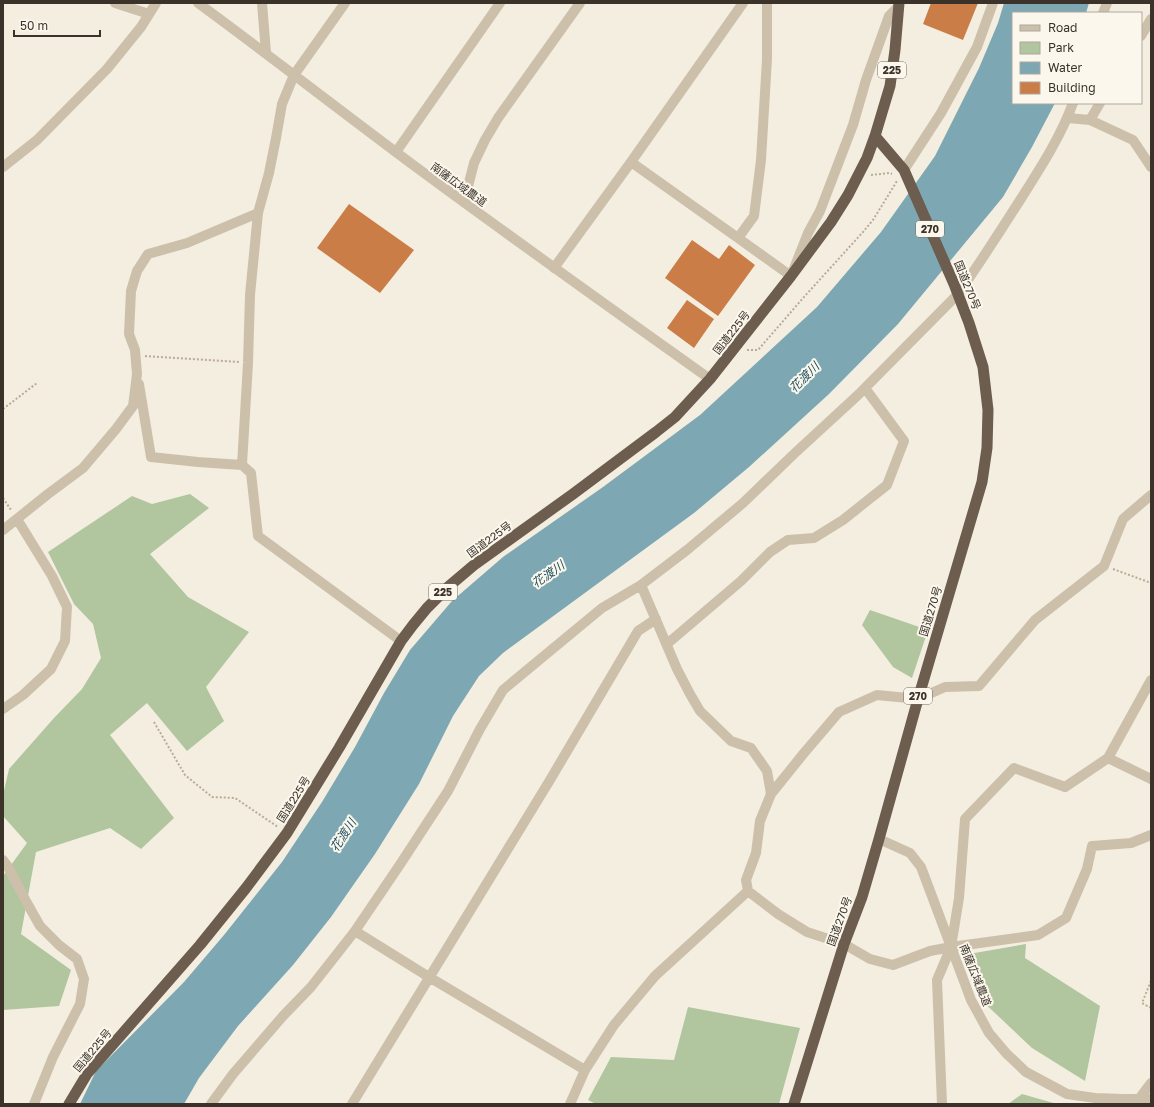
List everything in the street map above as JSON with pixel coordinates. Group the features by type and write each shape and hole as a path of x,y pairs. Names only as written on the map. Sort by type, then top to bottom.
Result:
{"highway":[{"name":"国道225号","path":"69,1104 87,1074 200,945 246,888 287,833 340,748 401,641 427,608 448,587 474,565 573,494 675,416 710,379 791,276 831,222 848,195 875,136 890,86 899,5"},
{"name":"国道270号","path":"794,1104 844,944 862,897 880,839 918,699 982,482 987,448 988,410 983,368 969,323 956,289 903,174 875,136"}],"street":[{"path":"115,3 149,14"},
{"path":"3,166 37,140 96,81 141,27 156,3"},
{"name":"南薩広域農道","path":"198,3 464,202 710,379"},
{"path":"262,3 266,53"},
{"path":"242,465 250,295 258,213 269,173 282,104 294,75 345,3"},
{"path":"396,152 500,3"},
{"path":"464,202 474,163 485,140 498,118 580,3"},
{"path":"554,268 632,162 743,3"},
{"path":"738,238 754,216 761,152 767,59 767,3"},
{"path":"903,174 941,113 977,47 993,3"},
{"path":"632,162 791,276 808,233 820,211 853,125 866,80 889,16 899,5"},
{"path":"1142,34 1151,20"},
{"path":"211,1104 283,1016 311,987 355,931 448,791 480,729 503,690 602,608 641,585 687,550 743,503 800,448 858,396 981,261 1036,176 1068,118 1073,104"},
{"path":"1090,120 1099,104"},
{"path":"1068,118 1090,120 1133,140 1151,167"},
{"path":"258,213 187,243 148,254 137,271 131,291 129,334 136,355 137,374 151,457 242,465 251,474 258,536 401,641"},
{"path":"3,530 83,468 116,429 132,406 137,374"},
{"path":"667,644 741,580 770,552 788,540 814,538 844,520 887,485 904,441 865,388"},
{"path":"1151,494 1123,519 1104,566 1035,620 979,686 945,687 918,699 877,695 839,712 771,794 760,821 756,853 746,880 748,891 778,914 807,932 844,944 870,959 893,965 930,951 1038,935 1066,918 1087,869 1092,846 1131,843 1151,835"},
{"path":"3,709 23,694 51,669 65,641 67,606 52,576 17,519"},
{"path":"641,585 678,669 700,711 731,741 751,748 766,771 771,794"},
{"path":"352,1104 550,780 638,631 656,619"},
{"path":"942,1104 937,980 951,947 959,898 966,819 1014,768 1065,787 1108,758 1151,680"},
{"path":"1108,758 1151,779"},
{"name":"南薩広域農道","path":"880,839 910,853 921,867 971,1000 989,1033 1006,1053 1026,1072 1067,1094 1124,1100 1151,1099"},
{"path":"3,860 40,926 59,945 77,959 84,979 80,1004 53,1057 34,1104"},
{"path":"570,1104 585,1070 614,1025 655,976 748,891"},
{"path":"355,931 585,1070"},
{"path":"1139,1099 1151,1083"}],"path":[{"path":"733,350 758,350 873,220 903,174 890,173 868,175"},
{"path":"136,355 248,363"},
{"path":"3,409 37,383"},
{"path":"3,498 17,519"},
{"path":"1104,566 1151,583"},
{"path":"154,722 185,775 212,797 235,798 287,833"},
{"path":"1151,981 1142,1003 1151,1008"}],"green space":[{"path":"190,494 209,508 150,554 188,597 249,632 206,687 224,721 187,751 147,703 110,735 174,818 141,849 110,828 36,852 21,934 71,970 59,1006 3,1010 3,876 27,843 3,816 3,795 9,769 82,689 101,658 93,624 74,604 48,552 132,496 152,504"},
{"path":"870,610 928,630 912,678 893,667 862,625"},
{"path":"1026,944 1025,958 1100,1006 1085,1081 1032,1048 978,997 963,955"},
{"path":"688,1007 800,1028 779,1104 596,1104 588,1100 611,1057 674,1060"},
{"path":"1022,1094 1057,1104 1008,1104"}],"water":[{"name":"花渡川","path":"1004,3 1089,3 1086,12 1012,12 1012,104 1054,104 1003,197 898,324 829,394 749,467 694,513 503,653 479,676 453,716 419,784 375,854 331,917 293,965 238,1026 199,1078 184,1104 80,1104 96,1071 184,982 224,935 282,862 322,802 410,650 452,601 503,557 603,487 700,415 817,307 881,232 935,156 979,68 998,23"}],"building":[{"path":"931,3 978,3 963,40 923,24"},
{"path":"349,204 414,250 380,293 317,248"},
{"path":"692,240 719,259 729,245 755,265 718,316 665,278"},
{"path":"687,300 714,319 694,348 667,328"}]}
